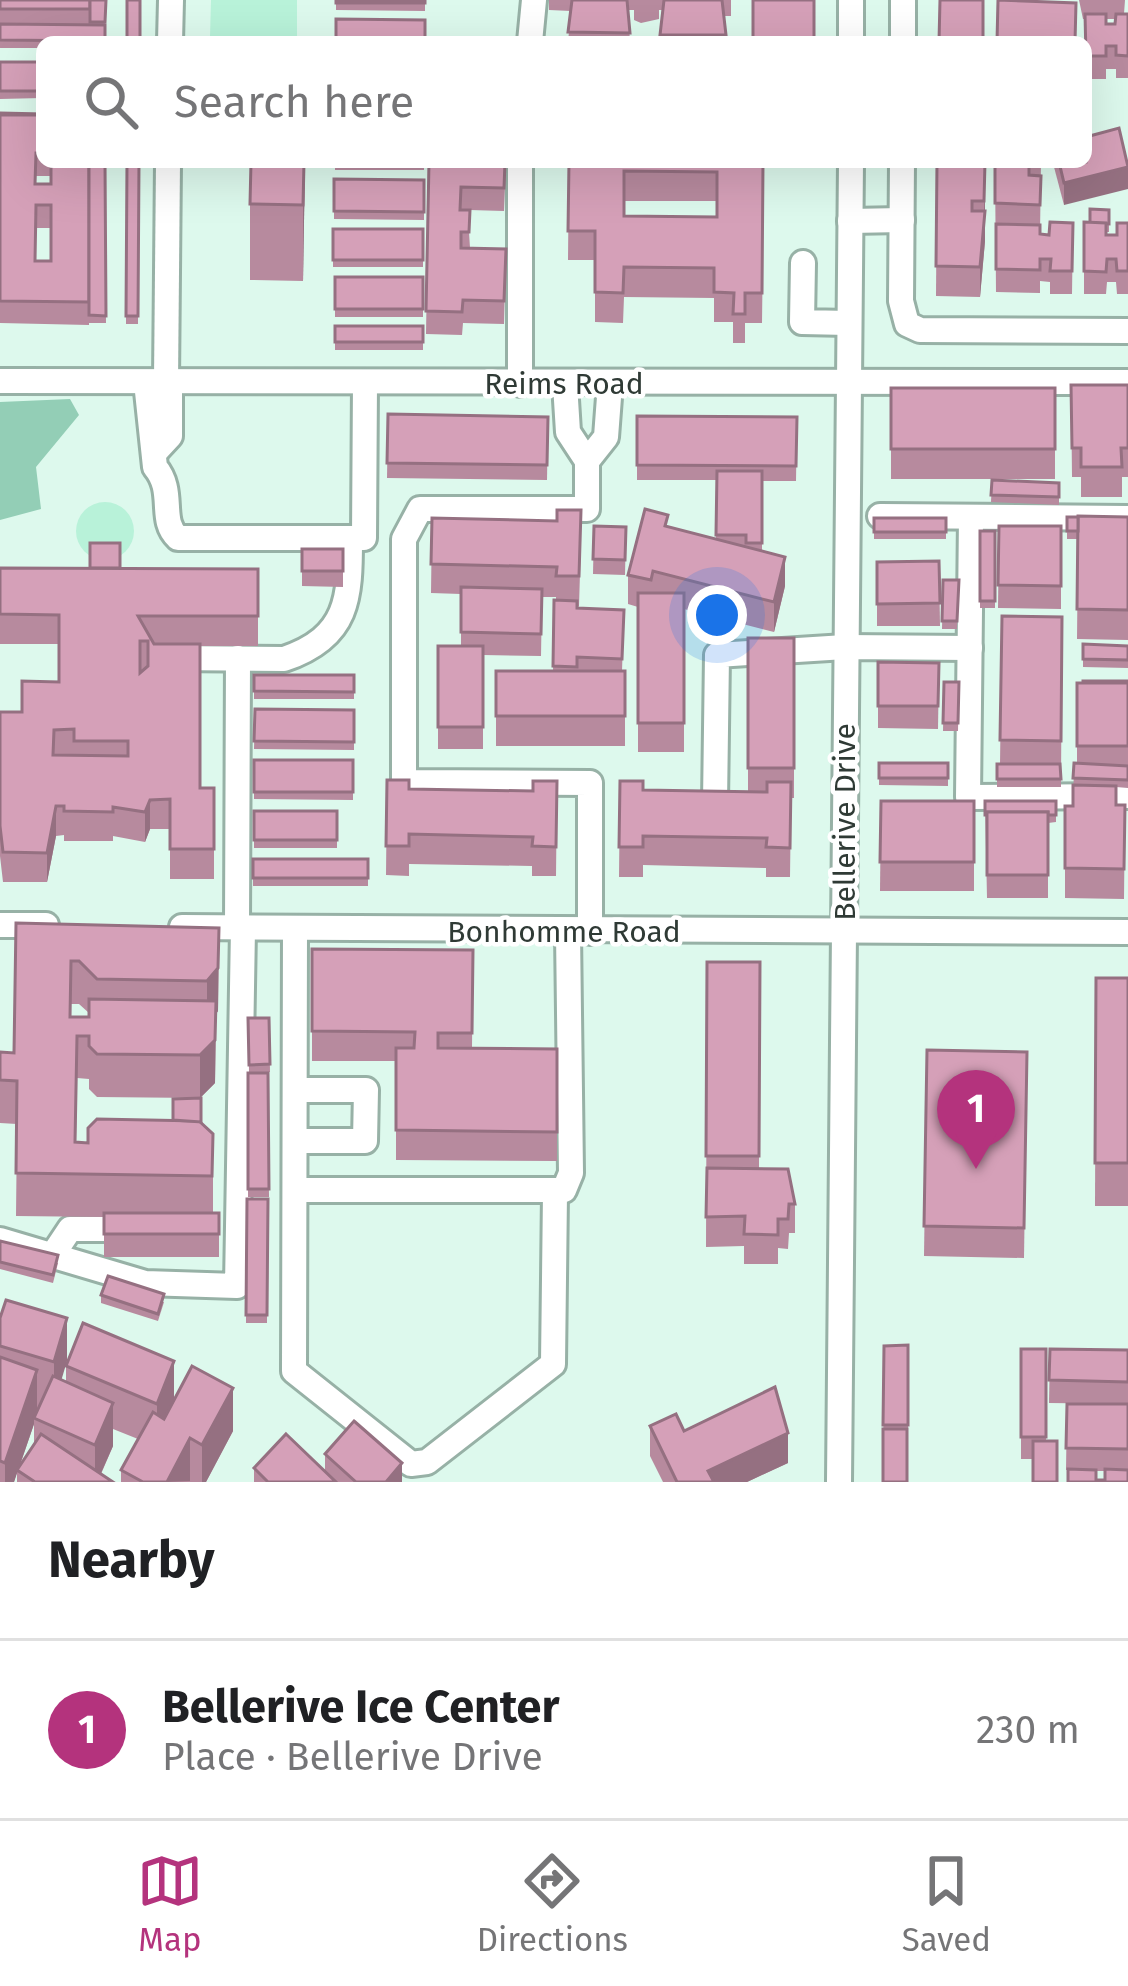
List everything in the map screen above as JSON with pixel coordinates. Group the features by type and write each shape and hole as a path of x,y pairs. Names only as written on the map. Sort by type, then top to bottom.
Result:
{"street":[{"path":"170,36 171,0"},
{"path":"530,36 533,0"},
{"path":"850,0 850,36"},
{"path":"903,0 903,36"},
{"path":"168,168 161,382 148,435 157,450 155,466 168,483 168,525 178,538 364,538 365,383"},
{"path":"520,168 520,384"},
{"name":"Bellerive Drive","path":"839,1482 845,647 867,516 849,386 850,168"},
{"path":"902,168 901,302 904,318 913,329 1128,331"},
{"path":"850,221 902,220"},
{"path":"803,263 802,322 848,323"},
{"name":"Reims Road","path":"0,381 849,386 1128,382"},
{"path":"295,1190 555,1193 570,1184 590,783 404,782 404,539 420,509 586,509 587,461 568,432 565,384"},
{"path":"587,461 606,437 610,384"},
{"path":"867,516 1128,518"},
{"path":"971,517 968,797 1128,796"},
{"path":"154,658 284,659 333,630 350,598 350,538"},
{"path":"715,803 717,655 845,647 970,648"},
{"path":"0,1216 8,1243 52,1256 154,1285 237,1286 226,1229 228,1035 240,928 238,658"},
{"path":"0,925 71,926"},
{"name":"Bonhomme Road","path":"166,927 1128,932"},
{"path":"295,929 293,1371 420,1466 553,1364 555,1193"},
{"path":"295,1090 366,1090 365,1141 295,1141"},
{"path":"52,1256 70,1229 150,1229"}],"green space":[{"path":"211,0 297,0 297,36 210,36"},
{"path":"70,399 79,415 36,467 41,509 0,520 0,402"},
{"path":"105,502 126,510 134,531 126,552 105,560 84,552 76,531 84,510"}],"building":[{"path":"0,0 90,0 90,9 0,9"},
{"path":"90,0 106,0 105,22 90,22"},
{"path":"127,0 140,0 140,36 127,36"},
{"path":"425,0 425,3 336,3"},
{"path":"572,0 627,0 630,33 568,32"},
{"path":"664,0 722,0 726,35 660,35"},
{"path":"753,0 814,0 814,36 753,36"},
{"path":"940,0 983,0 983,36 939,36"},
{"path":"998,0 1076,3 1075,36 997,36"},
{"path":"1085,14 1106,14 1106,24 1115,24 1116,14 1128,14 1128,56 1116,55 1116,46 1106,46 1106,56 1092,56 1092,36 1086,36"},
{"path":"336,19 425,20 425,36 336,36"},
{"path":"0,24 105,25 105,36 0,40"},
{"path":"0,62 36,62 36,91 0,91"},
{"path":"0,115 36,115 35,184 51,184 51,168 89,168 89,302 0,301","holes":["36,205 51,205 51,261 35,261"]},
{"path":"1119,128 1128,167 1064,183 1060,168 1092,168 1092,135"},
{"path":"89,168 105,168 106,316 89,315"},
{"path":"127,168 139,168 138,316 126,316"},
{"path":"251,168 304,168 303,205 250,204"},
{"path":"429,168 505,168 504,188 461,187 460,210 470,210 469,232 461,232 461,248 506,249 504,301 463,300 462,312 426,311"},
{"path":"569,168 763,168 762,293 745,293 745,314 733,314 734,293 714,292 714,268 624,267 623,293 595,292 595,231 568,231","holes":["624,171 717,172 717,217 624,216"]},
{"path":"937,168 985,168 984,201 972,201 972,211 985,211 980,267 936,266"},
{"path":"995,168 1029,168 1029,175 1041,176 1040,205 995,203"},
{"path":"334,179 424,180 424,212 334,211"},
{"path":"1090,209 1109,210 1109,224 1090,223"},
{"path":"1050,222 1073,223 1072,271 1050,271 1051,259 1040,259 1040,270 996,269 996,224 1040,225 1040,234 1049,235"},
{"path":"1084,222 1106,223 1106,235 1117,235 1117,223 1128,223 1128,271 1117,271 1116,259 1107,259 1106,272 1084,271"},
{"path":"333,229 423,229 423,260 333,260"},
{"path":"335,277 423,277 423,309 335,309"},
{"path":"335,326 423,326 423,342 335,342"},
{"path":"1071,385 1128,385 1128,448 1121,448 1122,467 1081,467 1081,448 1072,448"},
{"path":"891,388 1055,388 1055,449 891,449"},
{"path":"388,414 548,417 547,465 387,463"},
{"path":"637,416 797,417 796,466 637,465"},
{"path":"717,471 762,471 762,543 746,543 746,535 716,535"},
{"path":"992,480 1059,483 1059,497 991,495"},
{"path":"645,509 668,515 665,526 785,557 774,602 653,571 651,580 628,575"},
{"path":"557,510 581,510 579,576 556,576 557,567 431,564 432,518 557,521"},
{"path":"1078,516 1128,517 1128,610 1077,609"},
{"path":"1067,517 1078,517 1078,531 1067,531"},
{"path":"874,518 946,518 946,532 874,532"},
{"path":"594,526 626,527 625,560 593,559"},
{"path":"999,526 1061,526 1061,586 998,585"},
{"path":"980,531 995,531 995,601 980,601"},
{"path":"90,543 120,543 120,568 90,568"},
{"path":"302,549 343,549 343,571 302,571"},
{"path":"939,561 940,603 877,604 877,562"},
{"path":"0,568 258,569 258,616 138,616 154,644 200,644 200,788 214,788 214,849 170,849 170,799 150,800 145,812 113,807 113,812 64,811 64,806 56,806 47,853 3,852 0,712 22,712 22,681 59,682 59,615 0,614","holes":["140,641 148,641 148,666 140,673","74,729 74,741 128,741 128,756 53,755 54,730"]},
{"path":"943,580 959,580 957,621 942,621"},
{"path":"461,587 542,589 541,634 461,632"},
{"path":"638,593 684,593 684,723 638,723"},
{"path":"554,600 577,601 577,608 624,610 622,659 577,657 577,667 553,666"},
{"path":"1002,616 1062,617 1061,741 1000,740"},
{"path":"748,638 794,638 794,768 748,768"},
{"path":"1083,644 1128,646 1128,660 1083,659"},
{"path":"438,646 483,646 483,727 438,727"},
{"path":"878,662 939,663 938,706 878,706"},
{"path":"496,671 625,671 625,716 496,716"},
{"path":"254,675 354,675 354,692 254,691"},
{"path":"944,682 959,682 958,723 943,723"},
{"path":"1077,683 1128,683 1128,746 1077,746"},
{"path":"255,709 354,710 354,742 254,741"},
{"path":"254,760 353,760 353,792 254,792"},
{"path":"879,763 948,763 948,778 879,778"},
{"path":"1074,763 1128,766 1128,780 1073,778"},
{"path":"997,764 1060,764 1061,779 997,779"},
{"path":"387,780 409,780 409,789 533,791 533,781 557,781 556,847 532,846 533,837 409,834 409,846 386,846"},
{"path":"620,781 643,781 643,790 767,792 767,782 791,782 790,848 766,847 767,838 643,836 643,847 619,847"},
{"path":"1073,785 1116,786 1116,805 1125,805 1124,869 1065,868 1065,806 1073,806"},
{"path":"881,801 974,801 974,862 880,862"},
{"path":"985,801 1056,801 1056,815 985,815"},
{"path":"254,811 337,811 337,840 254,840"},
{"path":"987,812 1048,812 1048,875 987,875"},
{"path":"253,859 368,859 368,878 253,878"},
{"path":"16,923 219,928 218,968 207,981 97,979 79,961 71,961 70,1017 89,1017 89,999 216,1001 215,1040 200,1055 97,1054 89,1046 89,1036 77,1036 75,1142 88,1143 88,1128 97,1119 199,1121 213,1134 212,1176 16,1173 17,1081 0,1080 0,1052 14,1053"},
{"path":"312,949 473,950 472,1033 438,1033 438,1048 557,1049 557,1132 396,1130 396,1048 414,1048 415,1032 312,1031"},
{"path":"707,962 760,962 759,1156 706,1156"},
{"path":"1096,978 1128,978 1128,1163 1095,1163"},
{"path":"248,1018 269,1018 270,1064 249,1065"},
{"path":"927,1050 1027,1052 1024,1228 924,1226"},
{"path":"248,1073 268,1073 269,1189 248,1189"},
{"path":"201,1098 201,1122 173,1120 173,1099"},
{"path":"707,1168 788,1169 795,1204 789,1204 788,1219 778,1219 778,1235 744,1234 745,1216 706,1217"},
{"path":"247,1199 268,1199 267,1315 246,1315"},
{"path":"104,1213 219,1213 219,1234 104,1234"},
{"path":"0,1241 58,1255 53,1275 0,1262"},
{"path":"108,1276 164,1294 158,1314 101,1295"},
{"path":"6,1300 67,1318 54,1362 0,1346 0,1318"},
{"path":"83,1323 174,1361 157,1404 66,1366"},
{"path":"908,1345 908,1425 883,1425 884,1346"},
{"path":"1021,1349 1046,1349 1046,1437 1021,1437"},
{"path":"1050,1349 1128,1350 1128,1382 1049,1380"},
{"path":"0,1357 37,1370 5,1463 0,1461"},
{"path":"192,1366 233,1388 202,1445 190,1438 167,1482 143,1482 121,1470 153,1412 164,1419"},
{"path":"53,1376 113,1403 95,1445 34,1418"},
{"path":"775,1387 788,1433 708,1471 714,1482 677,1482 650,1426 676,1414 684,1431"},
{"path":"1067,1404 1128,1404 1128,1449 1066,1448"},
{"path":"354,1421 402,1463 386,1482 356,1482 325,1454"},
{"path":"883,1429 907,1429 907,1482 883,1482"},
{"path":"41,1434 113,1482 35,1482 17,1470"},
{"path":"286,1434 336,1482 268,1482 254,1468"},
{"path":"1033,1441 1057,1441 1057,1482 1033,1482"},
{"path":"1068,1469 1096,1470 1096,1480 1105,1480 1105,1469 1128,1470 1128,1482 1068,1482"}],"place":[{"name":"Bellerive Ice Center","path":"976,1169"}]}
